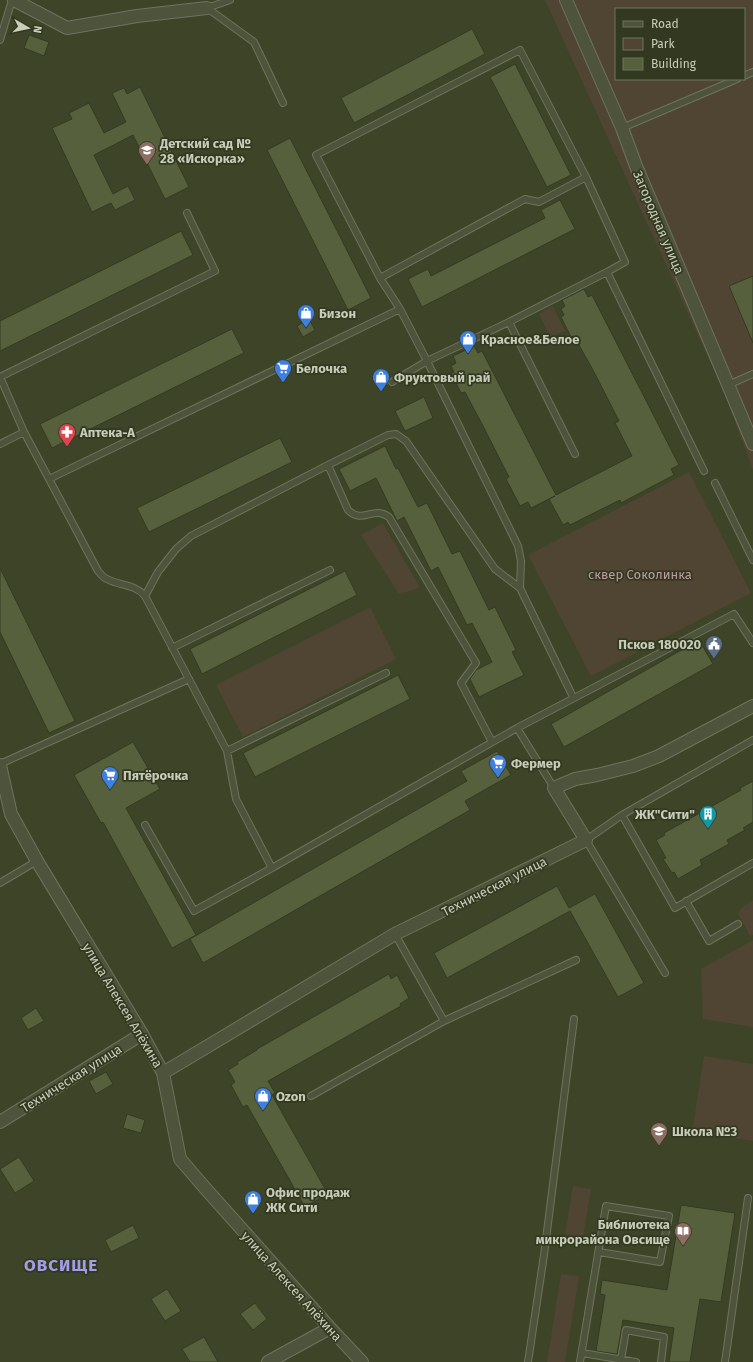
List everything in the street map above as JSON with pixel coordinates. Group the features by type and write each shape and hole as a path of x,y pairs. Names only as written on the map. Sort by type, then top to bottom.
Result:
{"street":[{"path":"13,0 67,28 136,16 207,8"},
{"name":"Загородная улица","path":"566,0 622,128 636,166 753,444"},
{"path":"586,840 554,788 575,778 619,770 659,756 753,706"},
{"name":"улица Алексея Алёхина","path":"0,765 11,814 37,861 142,1034 163,1073 180,1159 362,1362"},
{"name":"Техническая улица","path":"163,1073 395,934 586,840"},
{"name":"Техническая улица","path":"0,1122 142,1034"},
{"path":"268,1362 330,1328"}],"lane":[{"path":"0,40 13,0"},
{"path":"207,8 230,0"},
{"path":"207,8 254,42 283,103"},
{"path":"392,382 427,360 509,322 625,262 586,177 520,50 316,155 380,278 400,309 427,360 518,546 521,561 520,588"},
{"path":"622,128 735,80"},
{"path":"380,278 525,199 539,202 586,177"},
{"path":"187,213 215,271 0,377 24,432 98,570 106,579 141,591 145,596 227,751 236,799 272,868"},
{"path":"607,272 704,472"},
{"path":"50,480 400,309"},
{"path":"509,322 575,454"},
{"path":"728,385 753,374"},
{"path":"0,444 24,432"},
{"path":"145,596 158,572 176,548 191,536 388,435 396,434 406,441 495,569 520,588 573,697"},
{"path":"328,465 348,510 353,515 358,517 378,512 389,517 476,663 461,683 462,689 492,742"},
{"path":"715,482 753,560"},
{"path":"172,648 330,570"},
{"path":"145,825 194,911 573,697 734,614 753,643"},
{"path":"227,751 386,673"},
{"path":"0,765 189,679"},
{"path":"517,728 554,788"},
{"path":"666,973 586,840 622,815 753,740"},
{"path":"622,815 675,908 753,863"},
{"path":"0,883 37,861"},
{"path":"686,901 709,941 738,924"},
{"path":"395,934 444,1021"},
{"path":"311,1096 444,1021 576,960"},
{"path":"528,1362 544,1254 574,1019"},
{"path":"725,1362 748,1198"},
{"path":"580,1362 582,1353 598,1252 606,1206 669,1216 660,1262 598,1252"},
{"path":"622,1360 626,1330 664,1337 661,1362"},
{"path":"582,1353 636,1362"}],"green space":[{"path":"545,0 753,0 753,470 724,392"},
{"path":"553,306 565,331 550,337 539,314"},
{"name":"сквер Соколинка","path":"689,472 751,593 591,676 528,555"},
{"path":"383,523 420,588 399,594 361,535"},
{"path":"370,607 396,659 243,737 216,685"},
{"path":"753,900 753,935 750,936 738,914 740,909"},
{"path":"753,940 753,1027 703,1019 701,969"},
{"path":"704,1056 753,1064 753,1141 692,1132"},
{"path":"573,1186 591,1189 583,1237 565,1234"},
{"path":"561,1274 579,1276 565,1362 547,1362"}],"building":[{"path":"472,29 485,54 354,123 341,98"},
{"path":"29,35 49,42 44,56 24,48"},
{"path":"515,64 571,175 547,187 490,77"},
{"path":"140,87 189,187 165,199 133,135 94,155 113,194 128,186 135,200 115,210 111,203 92,212 52,128 72,119 69,113 89,103 104,133 126,122 112,93 124,88 127,94"},
{"path":"290,138 371,298 348,310 267,150"},
{"path":"560,200 575,229 422,307 408,279 428,269 431,276 545,218 541,210"},
{"path":"181,231 193,255 0,351 0,321"},
{"path":"753,276 753,343 729,286"},
{"path":"584,289 588,297 592,295 679,465 671,469 674,475 621,503 620,500 570,525 568,522 563,525 549,499 531,508 528,502 520,506 506,479 509,477 484,428 465,392 461,393 451,373 454,372 451,366 456,363 453,356 474,346 478,353 482,351 556,495 632,456 615,423 619,421 594,372 574,336 571,337 561,317 564,315 561,309 565,306 562,300"},
{"path":"309,319 315,330 303,337 297,326"},
{"path":"232,329 244,353 52,448 40,424"},
{"path":"424,397 433,418 405,431 395,411"},
{"path":"280,438 292,462 149,532 137,508"},
{"path":"385,446 396,469 398,468 418,507 427,503 452,554 460,551 489,610 495,607 516,650 512,652 524,675 479,697 470,679 476,670 492,662 472,623 467,625 438,567 431,571 404,517 397,521 376,478 350,491 339,469"},
{"path":"0,568 75,721 49,733 0,632"},
{"path":"345,571 357,595 202,674 190,649"},
{"path":"699,640 713,664 564,747 551,724"},
{"path":"398,675 410,699 255,777 243,753"},
{"path":"133,742 160,789 126,808 196,935 172,948 103,822 101,823 74,775"},
{"path":"497,751 511,775 465,801 470,810 203,963 190,939 467,781 461,771"},
{"name":"ЖК\"Сити\"","path":"753,781 753,822 743,828 745,830 727,840 729,844 700,860 702,865 678,879 663,859 666,858 656,840 665,835 664,833 741,790 740,788"},
{"path":"557,886 569,908 595,894 644,983 618,997 570,911 447,978 434,953"},
{"path":"389,974 391,979 397,975 409,998 400,1004 401,1006 268,1081 275,1093 272,1095 328,1194 305,1207 247,1105 243,1107 231,1085 235,1082 228,1070 238,1064 237,1062 257,1049"},
{"path":"36,1008 44,1021 28,1030 21,1018"},
{"path":"106,1072 113,1084 96,1094 89,1081"},
{"path":"127,1114 145,1120 141,1133 123,1128"},
{"path":"19,1157 34,1181 15,1193 0,1169"},
{"path":"681,1205 735,1213 721,1302 700,1299 690,1362 669,1362 674,1328 623,1320 617,1354 596,1351 605,1295 600,1294 602,1280 667,1290"},
{"path":"133,1225 139,1238 111,1252 105,1240"},
{"path":"167,1289 181,1311 165,1321 151,1299"},
{"path":"255,1303 267,1319 253,1330 240,1314"},
{"path":"204,1337 218,1362 190,1362 182,1349"}],"place":[{"name":"Детский сад № 28 «Искорка»","path":"147,165"},
{"name":"Бизон","path":"306,328"},
{"name":"Красное&Белое","path":"468,354"},
{"name":"Белочка","path":"283,383"},
{"name":"Фруктовый рай","path":"381,392"},
{"name":"Аптека-А","path":"67,447"},
{"name":"Псков 180020","path":"714,659"},
{"name":"Фермер","path":"498,778"},
{"name":"Пятёрочка","path":"110,790"},
{"name":"ЖК\"Сити\"","path":"708,829"},
{"name":"Ozon","path":"263,1111"},
{"name":"Школа №3","path":"659,1146"},
{"name":"Офис продаж ЖК Сити","path":"253,1214"},
{"name":"Библиотека микрорайона Овсище","path":"683,1246"}],"district":[{"name":"ОВСИЩЕ","path":"61,1265"}]}
